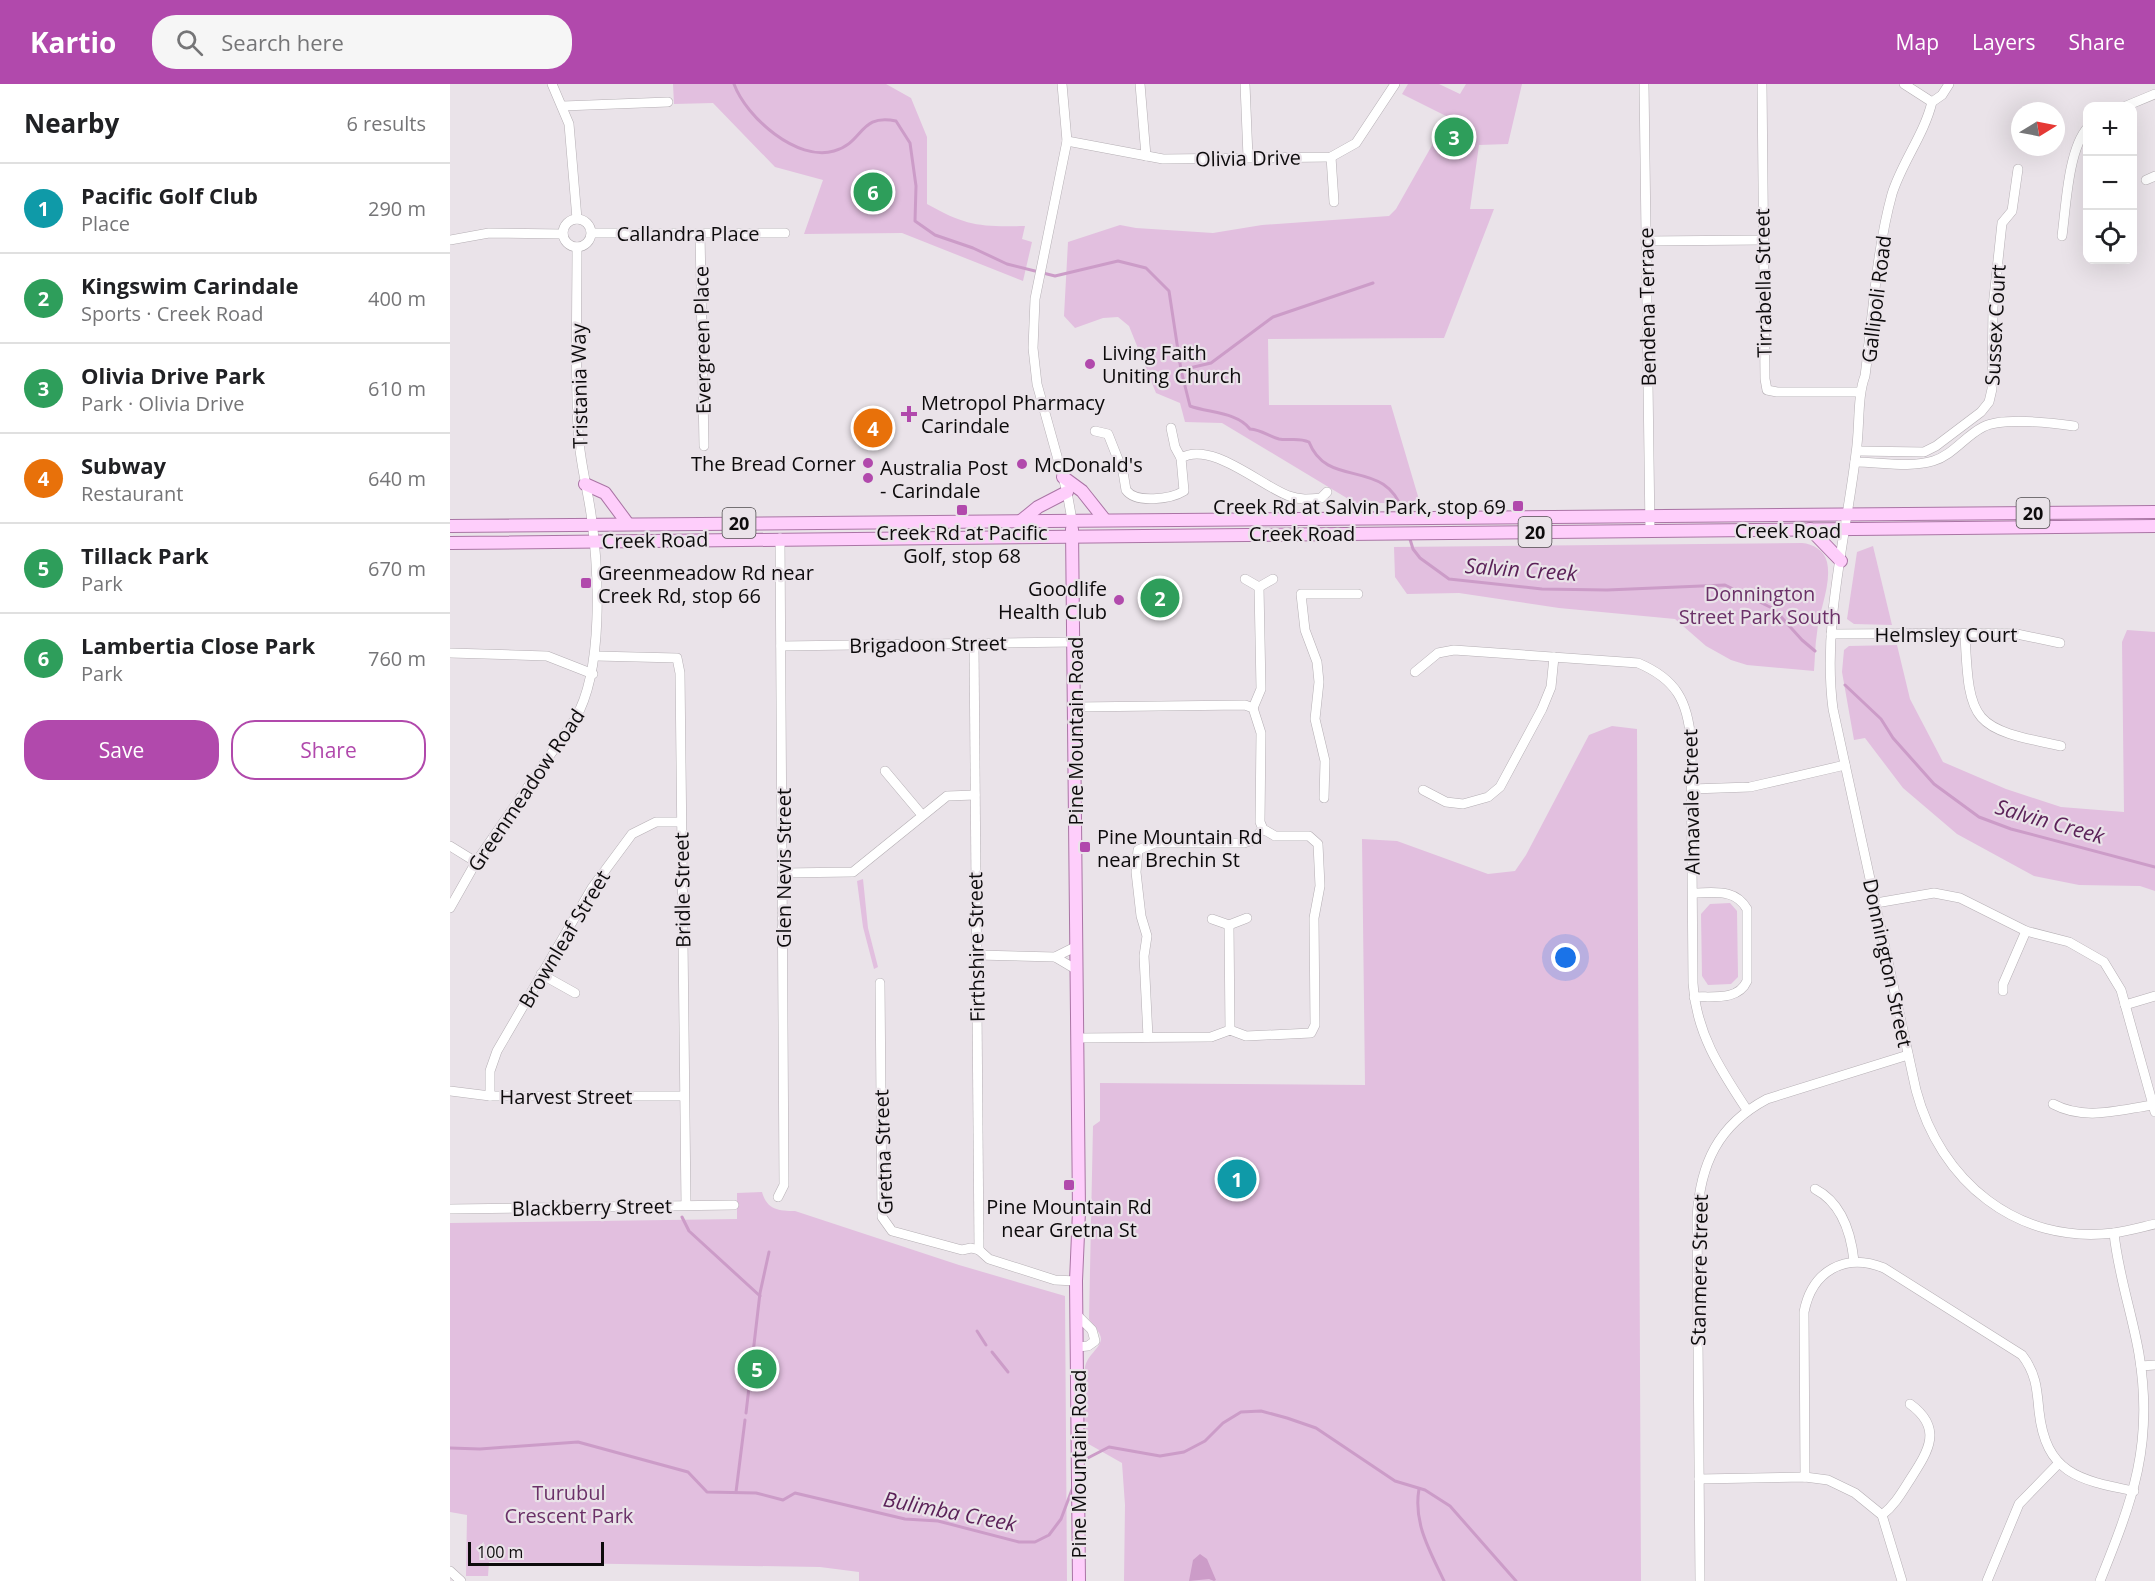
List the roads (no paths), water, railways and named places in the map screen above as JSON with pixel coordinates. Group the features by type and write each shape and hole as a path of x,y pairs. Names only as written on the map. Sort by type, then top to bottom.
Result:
{"main road":[{"path":"1063,477 1082,491 1105,520"},
{"path":"585,484 605,492 628,524"},
{"path":"1022,520 1038,507 1067,492"},
{"name":"Creek Road","path":"450,526 2155,512"},
{"name":"Pine Mountain Road","path":"1072,520 1079,1211 1076,1281 1078,1581"},
{"name":"Creek Road","path":"450,543 2155,526"},
{"path":"1810,529 1841,561"}],"street":[{"path":"552,84 563,106 572,146 577,219"},
{"name":"Pine Mountain Road","path":"1062,84 1067,141 1035,299 1035,371 1067,492 1072,520"},
{"path":"1140,84 1146,156"},
{"path":"1245,84 1248,158"},
{"name":"Olivia Drive","path":"1067,141 1163,159 1330,157 1356,143 1395,84"},
{"name":"Bendena Terrace","path":"1644,84 1650,531"},
{"name":"Tirrabella Street","path":"1762,84 1765,379 1767,390 1859,392"},
{"path":"1904,84 1932,102"},
{"name":"Gallipoli Road","path":"1846,529 1862,409 1859,392 1865,376 1885,225 1892,194 1928,118 1932,102 1942,95 1949,84"},
{"path":"2136,102 2155,94"},
{"path":"563,106 668,102"},
{"path":"2062,236 2068,187 2079,141 2083,135"},
{"path":"1330,157 1334,202"},
{"name":"Sussex Court","path":"1924,452 1936,446 1981,412 1989,402 1992,389 1993,307 2002,223 2012,211 2018,169"},
{"path":"577,219 588,223 592,233 587,243 577,247 568,243 563,234 567,223 577,219"},
{"path":"450,240 489,233 563,234"},
{"name":"Callandra Place","path":"592,233 785,233"},
{"name":"Evergreen Place","path":"700,233 704,446"},
{"path":"1645,241 1763,240"},
{"name":"Tristania Way","path":"577,247 578,430 592,524"},
{"path":"1855,462 1925,463 1945,455 1983,427 1995,423 2056,423 2074,426"},
{"path":"1095,431 1108,434 1123,472 1126,490 1136,497 1169,497 1184,491 1181,458 1175,447 1171,428"},
{"path":"1857,451 1924,452 1925,463"},
{"path":"1181,458 1205,454 1217,458 1296,498 1321,498 1327,492"},
{"name":"Greenmeadow Road","path":"450,908 476,862 575,719 584,702 596,656 592,524"},
{"name":"Donnington Street","path":"1846,529 1831,634 1831,694 1922,1115 1949,1163 1968,1184 2003,1211 2051,1230 2114,1233 2155,1224"},
{"name":"Glen Nevis Street","path":"778,1197 784,1185 784,873 780,538"},
{"path":"1245,579 1259,587"},
{"path":"1259,587 1273,579"},
{"path":"1078,1038 1211,1037 1230,1030 1246,1036 1302,1036 1311,1033 1315,1025 1314,918 1320,886 1318,844 1309,836 1275,836 1263,829 1260,822 1261,733 1253,708 1261,689 1259,587"},
{"path":"1324,798 1325,761 1315,718 1317,662 1305,630 1301,594 1358,594"},
{"name":"Helmsley Court","path":"1831,634 2012,633 2060,642"},
{"path":"1965,634 1968,689 1974,707 1983,719 2007,735 2061,746"},
{"name":"Brigadoon Street","path":"781,646 1075,642"},
{"name":"Firthshire Street","path":"974,644 979,1250"},
{"name":"Almavale Street","path":"1415,672 1438,653 1454,650 1638,663 1658,672 1673,686 1684,704 1690,722 1694,997 1698,1019 1708,1044 1747,1110"},
{"path":"450,653 547,656 592,674"},
{"name":"Bridle Street","path":"596,656 677,658 680,673 686,1205"},
{"path":"1423,790 1446,802 1463,804 1488,797 1500,787 1542,709 1551,687 1554,657"},
{"path":"1075,707 1245,705 1253,708"},
{"path":"1692,789 1750,787 1845,765"},
{"path":"885,771 922,815"},
{"path":"784,873 852,872 947,796 975,795"},
{"name":"Brownleaf Street","path":"490,1096 490,1071 497,1051 592,888 632,834 656,822 681,822"},
{"path":"1148,1037 1144,956 1147,936 1141,916 1136,872 1138,850 1155,843 1244,843 1253,840 1263,829"},
{"path":"450,846 476,862"},
{"path":"1693,893 1732,893 1741,898 1747,909 1747,981 1743,990 1736,994 1694,997"},
{"path":"1876,903 1917,895 1947,895 1960,898 2026,931 2069,942 2104,962 2118,983 2126,1005 2154,1108 2088,1115 2069,1113 2053,1104"},
{"path":"1212,919 1229,925 1247,918"},
{"path":"1229,925 1230,1030"},
{"path":"2003,991 2003,984 2026,931"},
{"path":"977,955 1055,957 1077,946"},
{"path":"1055,957 1077,970"},
{"path":"541,974 575,993"},
{"name":"Gretna Street","path":"880,983 882,1217 892,1231 962,1250 971,1248 979,1250 982,1256 1055,1280 1076,1281"},
{"path":"2126,1005 2155,996"},
{"name":"Stanmere Street","path":"1700,1581 1696,1218 1699,1187 1710,1157 1725,1131 1747,1110 1767,1099 1908,1055"},
{"name":"Harvest Street","path":"450,1091 490,1096 683,1096"},
{"path":"1815,1190 1827,1196 1843,1218 1854,1261"},
{"name":"Blackberry Street","path":"450,1209 734,1205"},
{"path":"2100,1581 2134,1491 2145,1421 2141,1366 2114,1233"},
{"path":"1805,1477 1804,1312 1807,1300 1821,1276 1854,1261 1884,1268 2022,1355 2033,1369 2045,1440 2058,1464 2083,1480 2134,1491"},
{"name":"Pine Mountain Road","path":"1077,1315 1092,1330 1095,1341 1088,1346 1077,1347"},
{"path":"2141,1366 2155,1365"},
{"path":"1882,1515 1893,1507 1929,1449 1928,1424 1921,1413 1910,1404"},
{"path":"1987,1581 2019,1504 2058,1464"},
{"path":"1699,1479 1805,1477 1828,1479 1855,1493 1882,1515 1902,1581"},
{"path":"450,1571 461,1581"}],"waterway":[{"name":"Salvin Creek","path":"734,84 740,97 761,123 789,143 804,150 820,153 834,151 851,142 875,121 896,121 910,143 916,186 915,221 935,235 973,248 1007,264 1055,276 1118,261 1146,268 1169,291 1181,370 1190,406 1230,416 1238,419 1250,429 1279,439 1309,442 1318,457 1329,466 1371,478 1385,485 1396,497 1404,515"},
{"path":"1181,370 1211,363 1273,317 1373,283"},
{"name":"Salvin Creek","path":"1409,536 1413,549 1420,558 1449,579 1542,589 1607,590 1725,585 1774,609 1815,651"},
{"name":"Salvin Creek","path":"1845,685 1881,719 1893,738 1934,784 1979,817 2011,829 2155,867"},
{"path":"682,1217 689,1231 760,1296"},
{"path":"746,1413 760,1293 769,1252"},
{"path":"977,1331 986,1345"},
{"path":"992,1352 1008,1372"},
{"name":"Bulimba Creek","path":"1082,1461 1109,1447 1160,1456 1184,1452 1205,1441 1223,1423 1241,1412 1261,1411 1287,1418 1316,1428 1395,1481 1425,1490 1450,1506 1516,1581"},
{"path":"736,1492 745,1420"},
{"name":"Bulimba Creek","path":"450,1448 480,1449 578,1442 688,1472 707,1492 756,1493 783,1500 795,1493 905,1519 938,1521 1019,1542 1035,1542 1049,1535 1061,1519 1073,1487"},
{"path":"1419,1489 1418,1514 1428,1548 1444,1581"}],"place":[{"name":"Olivia Drive Park","path":"1454,137"},
{"name":"Lambertia Close Park","path":"873,192"},
{"name":"Living Faith Uniting Church","path":"1090,364"},
{"name":"Metropol Pharmacy Carindale","path":"909,414"},
{"name":"Subway","path":"873,428"},
{"name":"The Bread Corner","path":"868,463"},
{"name":"McDonald's","path":"1022,464"},
{"name":"Australia Post - Carindale","path":"868,478"},
{"name":"Creek Rd at Salvin Park, stop 69","path":"1518,506"},
{"name":"Creek Rd at Pacific Golf, stop 68","path":"962,510"},
{"name":"Greenmeadow Rd near Creek Rd, stop 66","path":"586,583"},
{"name":"Kingswim Carindale","path":"1160,598"},
{"name":"Goodlife Health Club","path":"1119,600"},
{"name":"Pine Mountain Rd near Brechin St","path":"1085,847"},
{"name":"Pacific Golf Club","path":"1237,1179"},
{"name":"Pine Mountain Rd near Gretna St","path":"1069,1185"},
{"name":"Tillack Park","path":"757,1369"}],"park label":[{"name":"Donnington Street Park South","path":"1760,604"},
{"name":"Turubul Crescent Park","path":"569,1504"}]}
